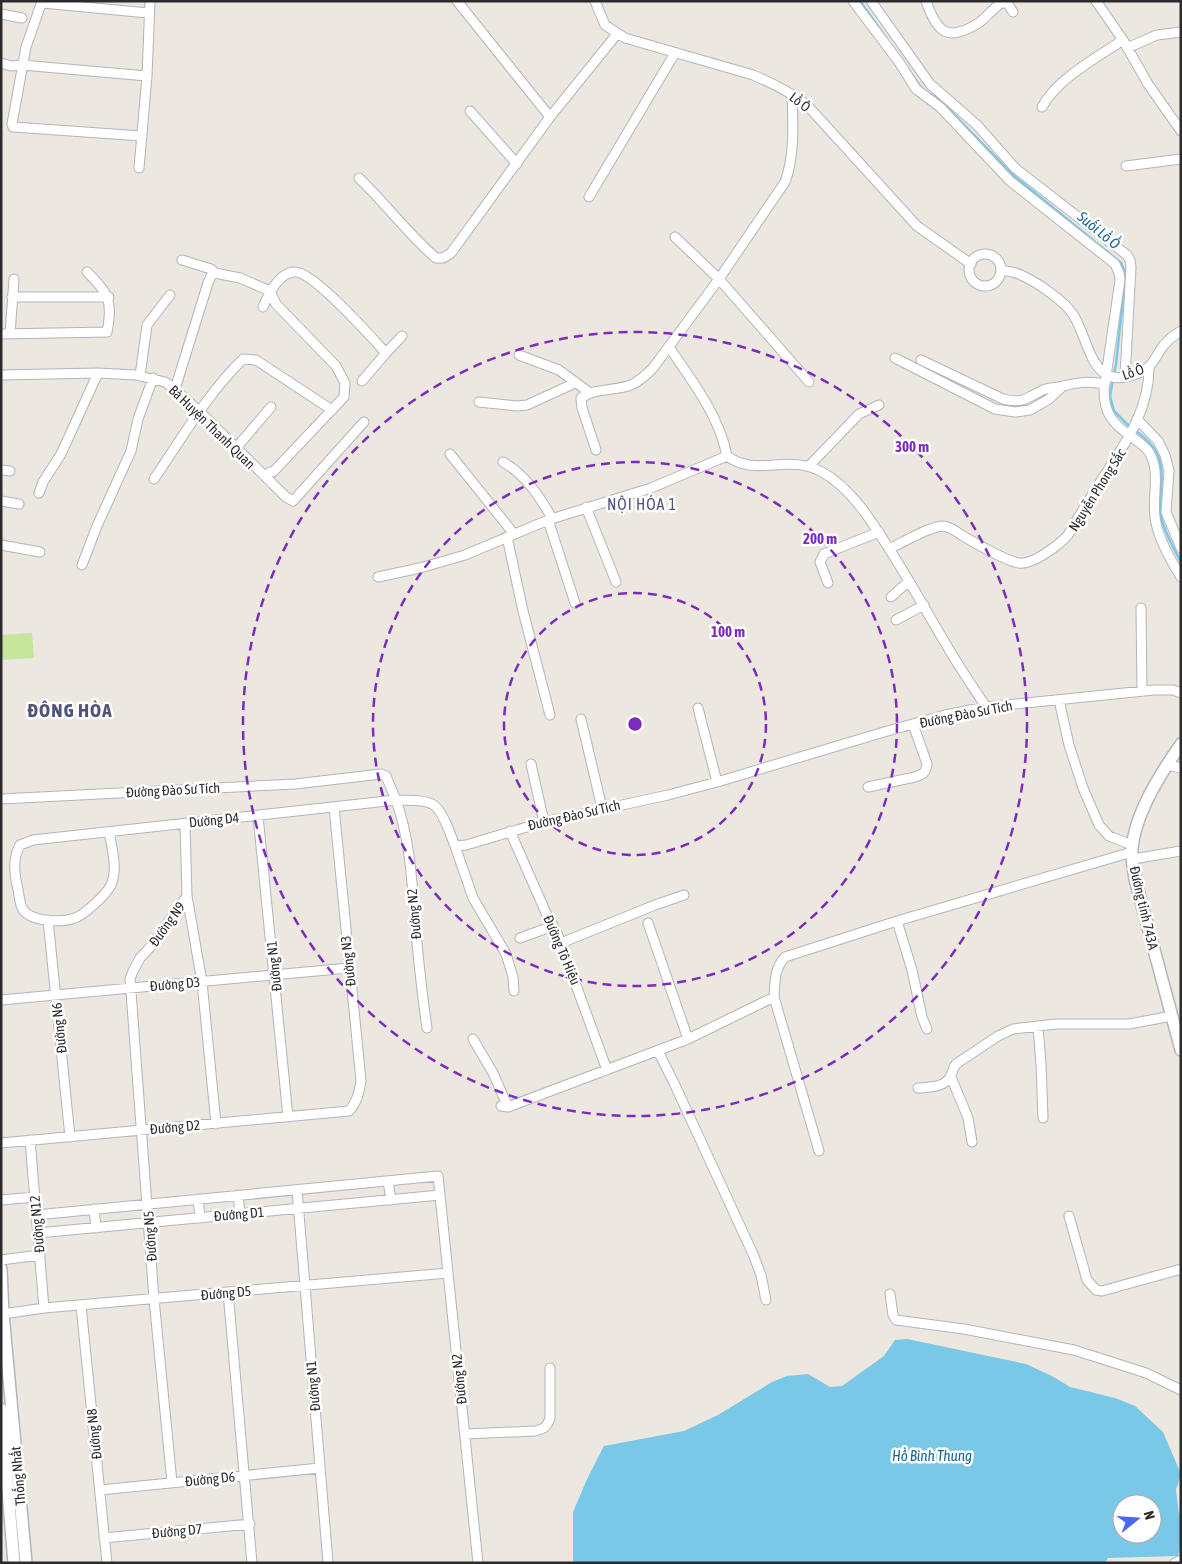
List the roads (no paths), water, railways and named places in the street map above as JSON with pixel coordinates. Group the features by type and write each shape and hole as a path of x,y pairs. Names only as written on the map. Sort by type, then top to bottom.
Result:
{"main road":[{"name":"Đường tỉnh 743A","path":"1181,744 1146,804 1137,826 1132,852 1135,880 1181,1050"},
{"name":"Thống Nhất","path":"1,1269 2,1314 26,1563"},
{"name":"Thống Nhất","path":"1,1409 14,1563"}],"street":[{"path":"139,168 147,76 148,13 150,1"},
{"path":"457,1 550,117"},
{"name":"Lồ Ô","path":"595,1 605,25 625,38 753,76 792,94 806,104 917,226 971,264 976,257 986,254 996,259 1001,270 1022,275 1074,315 1096,367 1116,376 1141,372 1149,368 1163,345 1181,331"},
{"path":"852,1 884,32 930,84 976,125 1016,168 1127,255 1132,267 1116,376 1105,384 1089,381 1075,382 1044,389 1026,400 1016,402 1003,399 921,360"},
{"path":"871,1 899,62 916,89 940,107 1010,181 1115,264 1120,280 1116,376"},
{"path":"926,1 935,24 946,33 953,33 979,22 1001,3 1007,3 1013,12"},
{"path":"1096,1 1125,44 1148,84 1181,131"},
{"path":"142,136 13,128 26,47 41,4 148,13"},
{"path":"1,14 22,18"},
{"path":"1042,107 1052,91 1062,83 1125,44 1157,35 1181,32"},
{"path":"359,178 381,199 388,211 428,251 436,258 443,258 451,252 550,117 617,34"},
{"path":"589,197 675,53"},
{"path":"1,63 11,66 22,65 147,76"},
{"path":"596,450 580,401 582,397 629,386 641,380 654,368 720,279 784,182 789,170 793,130 792,94"},
{"path":"470,111 517,164"},
{"path":"1126,166 1181,159"},
{"path":"675,236 720,279 809,382"},
{"path":"182,260 211,269 215,273 240,278 270,291 276,304 336,366 345,382 344,397 273,472 270,472"},
{"path":"971,264 970,276 981,286 992,285 996,282 1001,270"},
{"path":"14,279 5,334 107,332 109,297 87,272"},
{"path":"263,307 270,291 286,274 293,272 302,273 358,323 386,353"},
{"path":"175,389 208,283 211,276 215,273"},
{"path":"140,376 147,324 170,295"},
{"path":"12,296 109,297"},
{"path":"362,381 402,336"},
{"path":"669,347 706,401 724,441 727,456 746,466 790,463 809,466 831,478 849,495 879,532 948,648 986,707"},
{"path":"519,355 552,366 566,374 590,394"},
{"path":"895,358 995,409 1015,412 1030,410 1049,400 1063,386"},
{"path":"154,479 200,412 233,368 243,359 256,360 332,410"},
{"name":"Nguyễn Phong Sắc","path":"889,549 925,532 943,526 950,527 980,546 1019,563 1034,559 1062,542 1068,536 1134,427 1149,385 1149,368"},
{"path":"39,493 43,482 65,446 98,373"},
{"name":"Bà Huyện Thanh Quan","path":"1,375 98,373 140,376 165,382 200,412 279,490 293,501 364,422"},
{"path":"82,565 97,526 131,451 136,424 152,378"},
{"path":"479,402 517,406 527,405 575,383"},
{"path":"1105,384 1104,402 1110,419 1134,427 1158,441 1165,455 1169,471 1154,502 1155,519 1174,566 1181,577"},
{"path":"809,466 859,414 879,405"},
{"path":"236,448 271,407"},
{"path":"1134,427 1149,451 1163,484 1166,512 1181,548"},
{"path":"450,454 510,536 522,611 550,715"},
{"path":"378,577 420,568 465,555 550,519 651,488 727,456"},
{"path":"503,462 513,468 534,488 550,519 575,603"},
{"path":"1,501 19,504"},
{"path":"586,507 616,582"},
{"path":"828,584 820,562 824,554 879,532"},
{"path":"1,546 40,552"},
{"path":"890,597 909,580"},
{"path":"896,620 924,605"},
{"path":"1141,608 1142,691"},
{"name":"Đường Đào Sư Tích","path":"455,846 466,845 510,831 602,808 668,795 913,724 986,707 1142,691 1173,690 1180,692"},
{"path":"1058,700 1068,745 1098,825 1109,836 1132,852"},
{"path":"698,708 717,782"},
{"path":"581,719 602,808"},
{"path":"868,787 915,777 927,770 928,764 913,724"},
{"path":"531,764 544,822"},
{"path":"1168,765 1181,768"},
{"name":"Đường Đào Sư Tích","path":"1,799 295,784 377,773 386,776 396,800"},
{"path":"396,800 426,802 434,804 439,810 455,846 473,898 506,954 513,976 514,990"},
{"name":"Dường D4","path":"48,920 33,918 22,908 14,873 15,854 20,845 32,840 396,800"},
{"name":"Đướng N2","path":"396,800 409,846 426,1028"},
{"name":"Đường N3","path":"334,807 361,1081 358,1098 349,1112"},
{"name":"Đường N1","path":"258,816 288,1117"},
{"name":"Đường N9","path":"130,989 130,979 133,971 187,896 185,824"},
{"name":"Đường Tô Hiệu","path":"510,831 561,943 607,1070"},
{"path":"48,920 75,918 102,898 111,884 114,868 109,832"},
{"path":"820,1151 774,997 775,974 778,964 784,957 897,921 1132,852 1181,851"},
{"path":"561,943 684,895"},
{"path":"187,896 202,982 216,1124"},
{"name":"Đường N6","path":"48,920 70,1137"},
{"path":"897,921 912,970 922,1017 927,1029"},
{"path":"648,923 688,1039"},
{"path":"520,938 554,926"},
{"name":"Đường D3","path":"1,1000 349,968"},
{"name":"Đường N5","path":"130,989 154,1299 172,1483"},
{"path":"473,1039 493,1073 505,1107 688,1039 774,997"},
{"path":"918,1088 945,1083 951,1076 956,1064 998,1036 1013,1029 1056,1024 1129,1024 1172,1016"},
{"path":"1038,1027 1042,1118"},
{"path":"658,1051 754,1254 766,1300"},
{"path":"951,1076 968,1118 972,1142"},
{"name":"Đường D2","path":"1,1143 349,1112"},
{"name":"Đường N12","path":"30,1140 44,1308"},
{"name":"Đướng N2","path":"438,1176 478,1563"},
{"name":"Đướng D1","path":"36,1214 438,1176"},
{"path":"388,1181 391,1200"},
{"path":"297,1190 298,1209"},
{"name":"Đướng D1","path":"38,1233 440,1195"},
{"path":"238,1196 240,1214"},
{"path":"1,1200 35,1197"},
{"path":"198,1199 200,1218"},
{"path":"94,1209 96,1228"},
{"name":"Đướng N1","path":"298,1209 328,1563"},
{"path":"1069,1216 1087,1280 1096,1290 1102,1291 1181,1269"},
{"path":"1,1260 40,1255"},
{"name":"Đướng D5","path":"2,1314 44,1308 448,1273"},
{"path":"228,1292 246,1476 252,1563"},
{"path":"890,1294 893,1315 896,1320 964,1329 1074,1350 1146,1373 1181,1390"},
{"name":"Đướng N8","path":"81,1306 107,1563"},
{"path":"465,1434 544,1429 550,1418 550,1368"},
{"name":"Đường D6","path":"100,1490 320,1468"},
{"name":"Đường D7","path":"104,1538 250,1524"},
{"path":"1175,1563 1181,1560"}],"water":[{"name":"Hồ Bình Thung","path":"907,1339 1026,1364 1070,1387 1115,1398 1135,1406 1163,1432 1181,1474 1176,1490 1179,1514 1181,1515 1181,1543 1178,1556 1108,1558 1105,1563 573,1563 573,1512 604,1446 684,1431 718,1415 772,1382 787,1376 808,1374 830,1387 842,1386 884,1356 895,1340"}],"waterway":[{"name":"Suối Lồ Ồ","path":"860,1 884,35"},
{"name":"Suối Lồ Ồ","path":"910,72 923,90"},
{"name":"Suối Lồ Ồ","path":"930,94 941,101 1013,175 1121,263 1124,270 1123,299 1116,364 1110,396 1114,411 1130,427"},
{"name":"Suối Lồ Ồ","path":"1135,430 1149,442 1158,455 1162,479 1161,518 1181,562"}],"district":[{"name":"NỘI HÓA 1","path":"642,504"},
{"name":"ĐÔNG HÒA","path":"70,710"}]}
